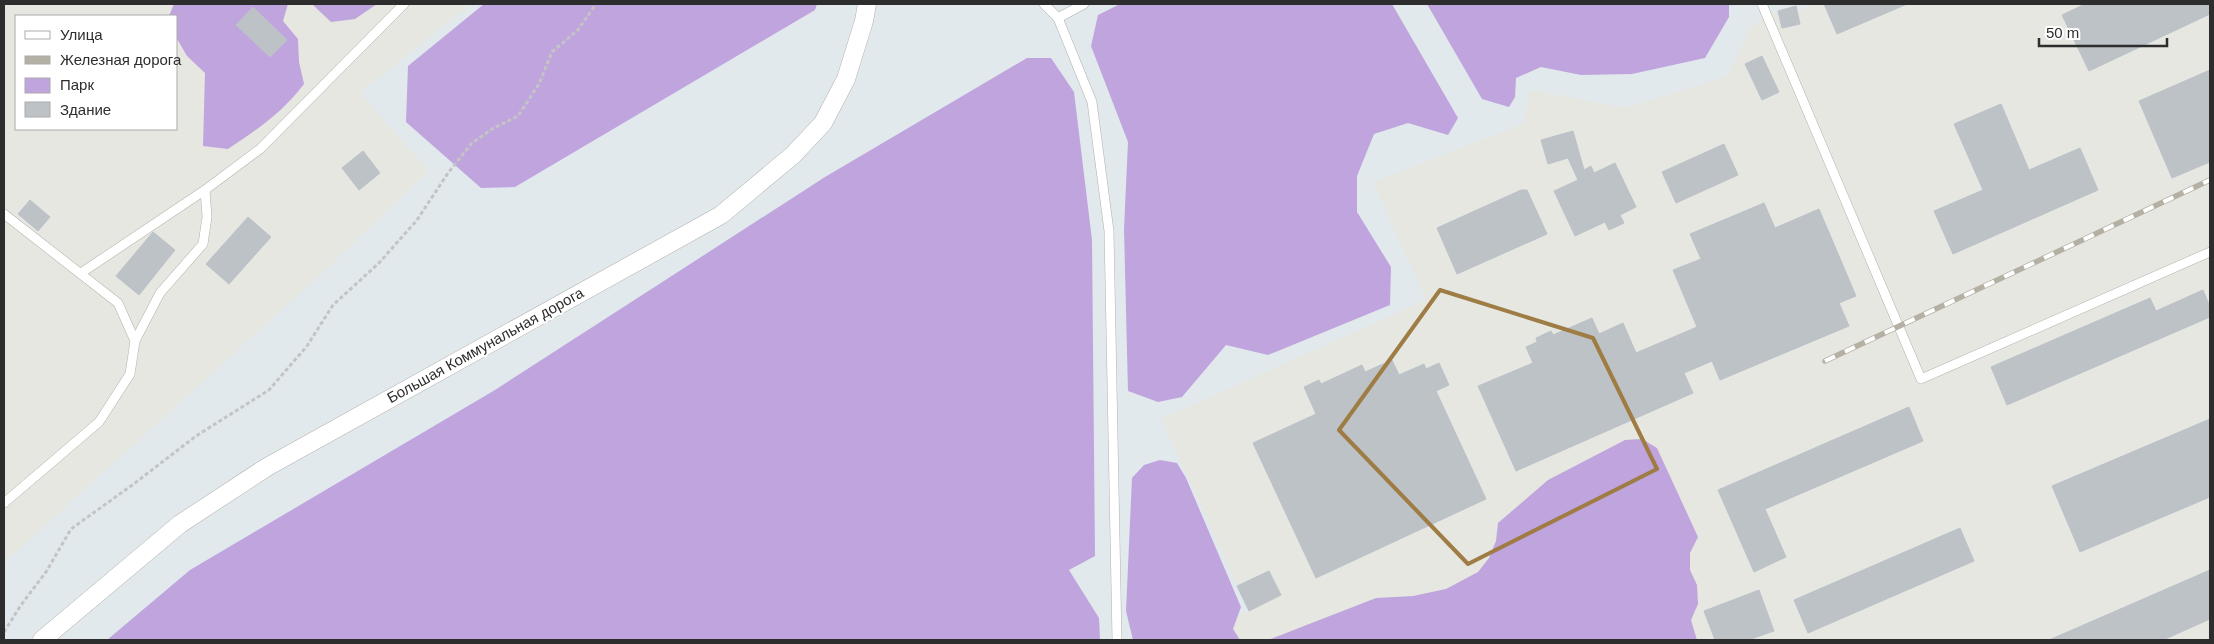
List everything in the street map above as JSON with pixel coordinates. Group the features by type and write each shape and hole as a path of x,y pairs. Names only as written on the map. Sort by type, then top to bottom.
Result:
{"street":[{"name":"Большая Коммунальная дорога","path":"42,640 180,524 266,467 721,214 793,155 823,124 846,79 864,21 867,4"}],"lane":[{"path":"80,273 205,190 260,149 404,4"},
{"path":"1044,4 1058,18 1092,102 1109,231 1116,640"},
{"path":"1058,18 1084,4"},
{"path":"1762,4 1921,379 2210,252"},
{"path":"4,503 99,422 130,374 135,341 160,293 204,244 207,217 205,190"},
{"path":"4,214 118,303 135,341"}],"path":[{"path":"4,632 46,572 71,529 196,436 269,390 307,346 333,305 378,263 417,220 448,173 472,143 492,128 518,116 539,84 552,52 578,30 596,4"}],"highlighted area":[{"path":"1440,290 1593,338 1657,469 1468,564 1339,430"}],"shaded area":[{"path":"4,4 471,4 360,93 429,171 331,265 4,563"},
{"path":"1818,4 2210,4 2210,640 1188,640 1249,611 1161,419 1426,300 1373,182 1523,124 1530,90 1626,108 1727,76 1751,26 1778,11 1796,6 1798,11"}],"green space":[{"path":"174,4 288,4 283,21 298,39 299,62 304,84 278,112 228,149 203,146 205,73 187,56 178,40 178,15 169,15"},
{"path":"310,4 377,4 355,19 331,22"},
{"path":"484,4 817,4 815,10 515,187 481,188 406,122 408,66"},
{"path":"1120,4 1392,4 1458,118 1448,135 1408,123 1374,134 1357,176 1357,212 1391,267 1390,305 1268,355 1226,345 1182,397 1158,402 1128,391 1124,229 1128,142 1091,46 1098,15"},
{"path":"1427,4 1729,4 1729,17 1705,58 1632,74 1581,75 1541,67 1516,78 1515,97 1509,107 1482,99"},
{"path":"1027,58 1051,58 1074,92 1092,240 1095,556 1069,570 1099,618 1100,640 107,640 190,570 495,390 825,177"},
{"path":"1642,439 1657,448 1698,537 1690,553 1690,570 1697,585 1698,604 1691,620 1697,640 1268,640 1376,598 1413,596 1446,589 1478,572 1489,558 1496,541 1498,523 1548,480 1625,440"},
{"path":"1160,460 1177,463 1186,478 1241,607 1233,629 1240,640 1133,640 1126,611 1132,478 1144,465"}],"building":[{"path":"1824,4 1907,4 1837,34"},
{"path":"2085,4 2210,4 2210,14 2089,71 2062,15"},
{"path":"1796,6 1800,24 1782,28 1778,11"},
{"path":"253,7 287,40 270,57 236,25"},
{"path":"1762,56 1779,92 1762,100 1745,64"},
{"path":"2210,70 2210,162 2172,178 2139,101"},
{"path":"2001,104 2029,170 2080,148 2098,190 1953,254 1934,211 1983,190 1954,124"},
{"path":"1573,131 1584,170 1591,166 1594,173 1615,163 1636,207 1620,215 1624,223 1609,230 1605,222 1575,236 1554,191 1578,180 1568,158 1548,164 1541,140"},
{"path":"1724,144 1738,175 1676,203 1662,172"},
{"path":"363,151 380,173 359,190 342,168"},
{"path":"1521,190 1527,190 1547,234 1457,274 1437,228"},
{"path":"30,200 50,217 38,231 18,214"},
{"path":"1764,203 1775,228 1819,209 1856,296 1839,303 1849,326 1720,380 1712,361 1684,373 1693,393 1516,471 1478,386 1533,363 1526,347 1537,342 1536,338 1551,331 1553,335 1592,318 1599,334 1623,323 1636,353 1697,327 1673,270 1701,259 1690,234"},
{"path":"248,217 271,237 229,284 206,264"},
{"path":"153,232 175,250 139,295 116,276"},
{"path":"2203,290 2210,307 2210,317 2007,405 1991,367 2150,298 2156,311"},
{"path":"1392,360 1399,375 1424,364 1426,369 1439,363 1449,385 1436,391 1486,499 1316,578 1253,443 1316,414 1304,387 1319,380 1321,384 1362,365 1365,372"},
{"path":"1909,407 1923,441 1765,509 1786,557 1754,572 1718,490"},
{"path":"2210,419 2210,497 2080,552 2052,486"},
{"path":"1960,528 1974,561 1808,633 1794,600"},
{"path":"2210,570 2210,619 2163,640 2049,640"},
{"path":"1269,571 1281,595 1249,611 1237,586"},
{"path":"1759,590 1774,631 1748,640 1715,640 1704,611"}],"railway":[{"path":"1825,361 2210,180"}]}
